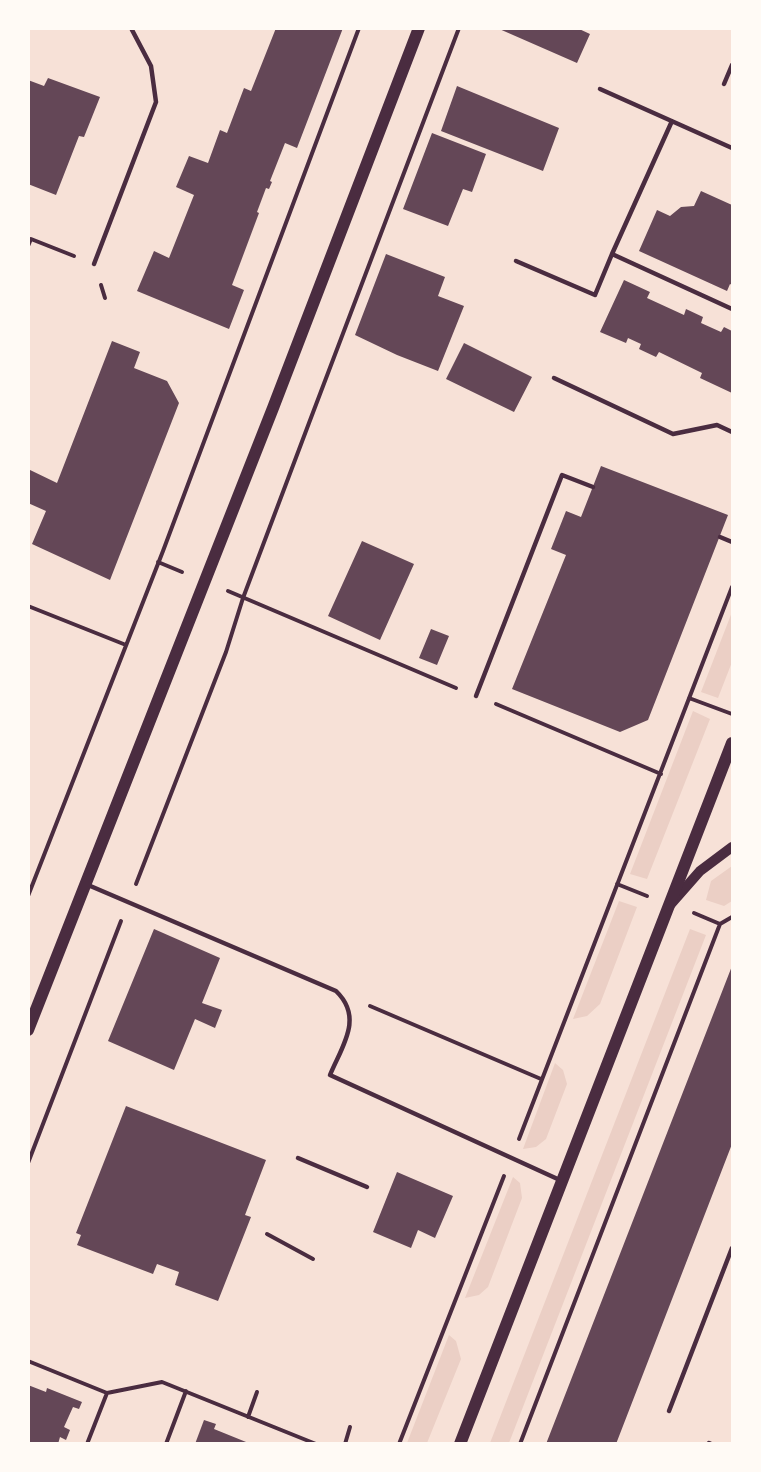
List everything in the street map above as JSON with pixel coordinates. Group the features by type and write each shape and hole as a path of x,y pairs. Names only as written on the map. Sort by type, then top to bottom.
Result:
{"main road":[{"path":"28,1030 206,581 419,28"},
{"path":"460,1443 732,743"}],"street":[{"path":"670,905 700,871 732,847"}],"lane":[{"path":"94,264 156,102 151,66 131,28"},
{"path":"724,84 732,65"},
{"path":"600,89 732,148"},
{"path":"516,261 595,295 672,120"},
{"path":"612,254 732,309"},
{"path":"554,378 673,434 717,425 732,432"},
{"path":"476,696 562,475 593,487"},
{"path":"720,537 732,542"},
{"path":"85,884 336,991 345,1000 351,1012 350,1027 330,1075 562,1181"},
{"path":"298,1158 367,1187"},
{"path":"669,1411 732,1248"}],"path":[{"path":"28,896 158,562 359,28"},
{"path":"28,1163 226,652 243,598 459,28"},
{"path":"28,246 31,239 94,264"},
{"path":"158,562 661,774"},
{"path":"399,1443 732,587"},
{"path":"28,606 126,645"},
{"path":"689,698 732,714"},
{"path":"520,1443 720,924 732,916"},
{"path":"336,991 541,1079"},
{"path":"267,1234 313,1259"},
{"path":"28,1361 107,1393 162,1382 316,1443"},
{"path":"166,1443 186,1391"},
{"path":"248,1417 257,1392"},
{"path":"87,1443 107,1393"},
{"path":"345,1443 350,1427"}],"shaded area":[{"path":"732,612 732,662 718,698 701,692"},
{"path":"693,711 710,719 647,879 630,874"},
{"path":"732,866 732,901 724,906 706,900 711,881"},
{"path":"619,901 637,907 600,1004 587,1016 573,1019"},
{"path":"690,929 706,935 509,1443 490,1443"},
{"path":"555,1063 563,1070 567,1084 546,1139 536,1147 523,1149"},
{"path":"513,1177 520,1183 522,1198 488,1287 479,1295 465,1298"},
{"path":"449,1335 456,1341 461,1359 427,1443 407,1443"}],"building":[{"path":"276,28 343,28 297,148 285,143 270,181 272,182 269,189 266,188 232,285 244,290 229,329 137,291 154,251 169,258 194,195 176,187 189,156 208,163 220,130 227,133 244,88 251,91"},
{"path":"497,28 577,28 590,34 577,63"},
{"path":"48,78 100,97 84,137 79,136 56,195 28,184 28,80 44,86"},
{"path":"457,86 559,128 543,171 441,131"},
{"path":"432,133 486,154 472,192 463,189 448,226 403,209"},
{"path":"701,191 732,205 732,285 730,284 727,291 639,251 657,210 670,216 681,207 694,206"},
{"path":"386,254 445,277 438,296 464,306 438,371 355,335"},
{"path":"624,280 650,292 647,298 684,315 686,309 703,317 701,323 721,332 724,327 732,331 732,393 700,378 702,373 659,352 656,357 639,349 641,344 628,338 626,343 600,332"},
{"path":"112,341 140,352 134,368 167,381 179,403 110,580 32,544 46,511 28,503 28,469 57,483"},
{"path":"464,343 532,377 514,412 446,379"},
{"path":"601,466 728,515 648,720 620,732 512,689 566,555 551,549 566,511 581,517"},
{"path":"362,541 414,564 380,640 328,616"},
{"path":"431,629 449,636 437,665 419,658"},
{"path":"154,929 220,958 202,1003 222,1010 215,1028 195,1019 174,1070 108,1041"},
{"path":"732,966 732,1144 616,1444 546,1444"},
{"path":"126,1106 266,1160 245,1215 251,1217 218,1301 175,1285 179,1272 157,1264 153,1274 77,1245 81,1235 76,1233"},
{"path":"397,1172 453,1196 435,1238 418,1230 411,1248 373,1232"},
{"path":"28,1385 46,1392 47,1388 82,1402 79,1409 73,1407 64,1427 70,1430 66,1440 60,1437 58,1444 28,1444"},
{"path":"204,1420 216,1424 214,1429 251,1444 195,1444"}]}
